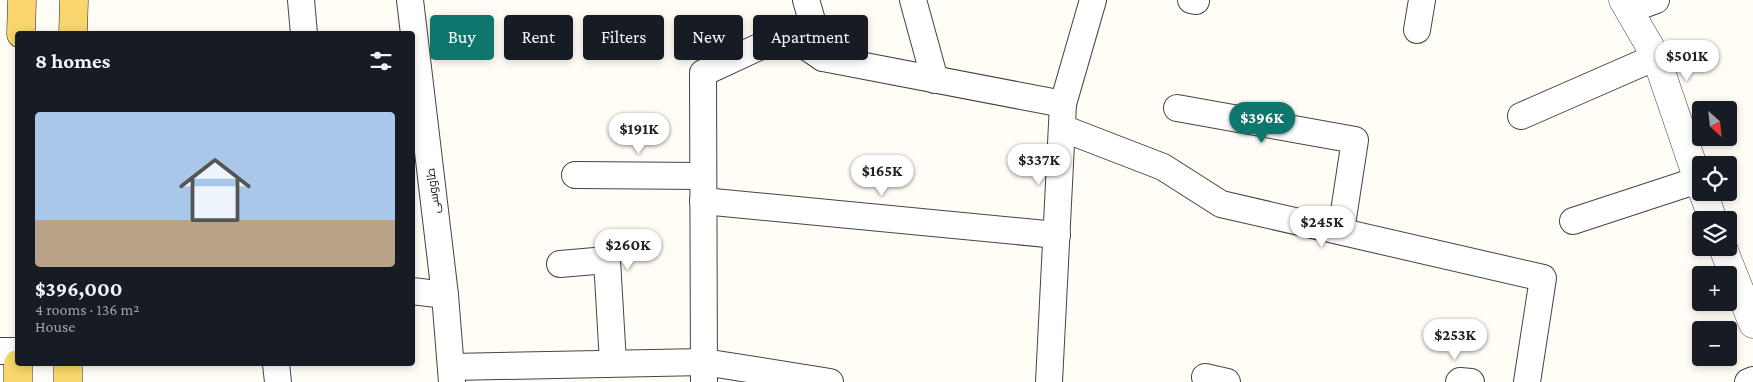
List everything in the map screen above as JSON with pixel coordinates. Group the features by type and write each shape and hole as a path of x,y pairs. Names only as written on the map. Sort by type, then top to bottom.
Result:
{"main road":[{"path":"21,31 22,0"},
{"path":"73,31 74,0"},
{"path":"18,366 18,382"},
{"path":"68,366 68,382"}],"street":[{"path":"301,0 304,31"},
{"name":"طاووسی","path":"410,0 414,31"},
{"path":"806,0 810,15"},
{"path":"914,0 935,80"},
{"path":"1048,382 1063,116 1093,0"},
{"path":"1418,30 1422,0"},
{"path":"1656,0 1626,5 1656,57 1692,161"},
{"name":"طاووسی","path":"415,42 445,295 452,375"},
{"path":"704,372 703,72 753,49"},
{"path":"1521,116 1656,57"},
{"path":"833,60 935,80 1063,116 1163,167 1221,204 1543,278 1527,382"},
{"path":"1177,108 1354,140 1341,231"},
{"path":"575,175 703,189 1057,235"},
{"path":"1573,221 1692,189"},
{"path":"1726,256 1753,324"},
{"path":"560,264 607,260 613,363"},
{"path":"415,291 445,295"},
{"path":"0,351 15,351"},
{"path":"452,375 575,373 613,363 830,382"},
{"path":"276,366 278,382"},
{"path":"1748,382 1753,380"},
{"path":"1460,382 1471,382"}]}
